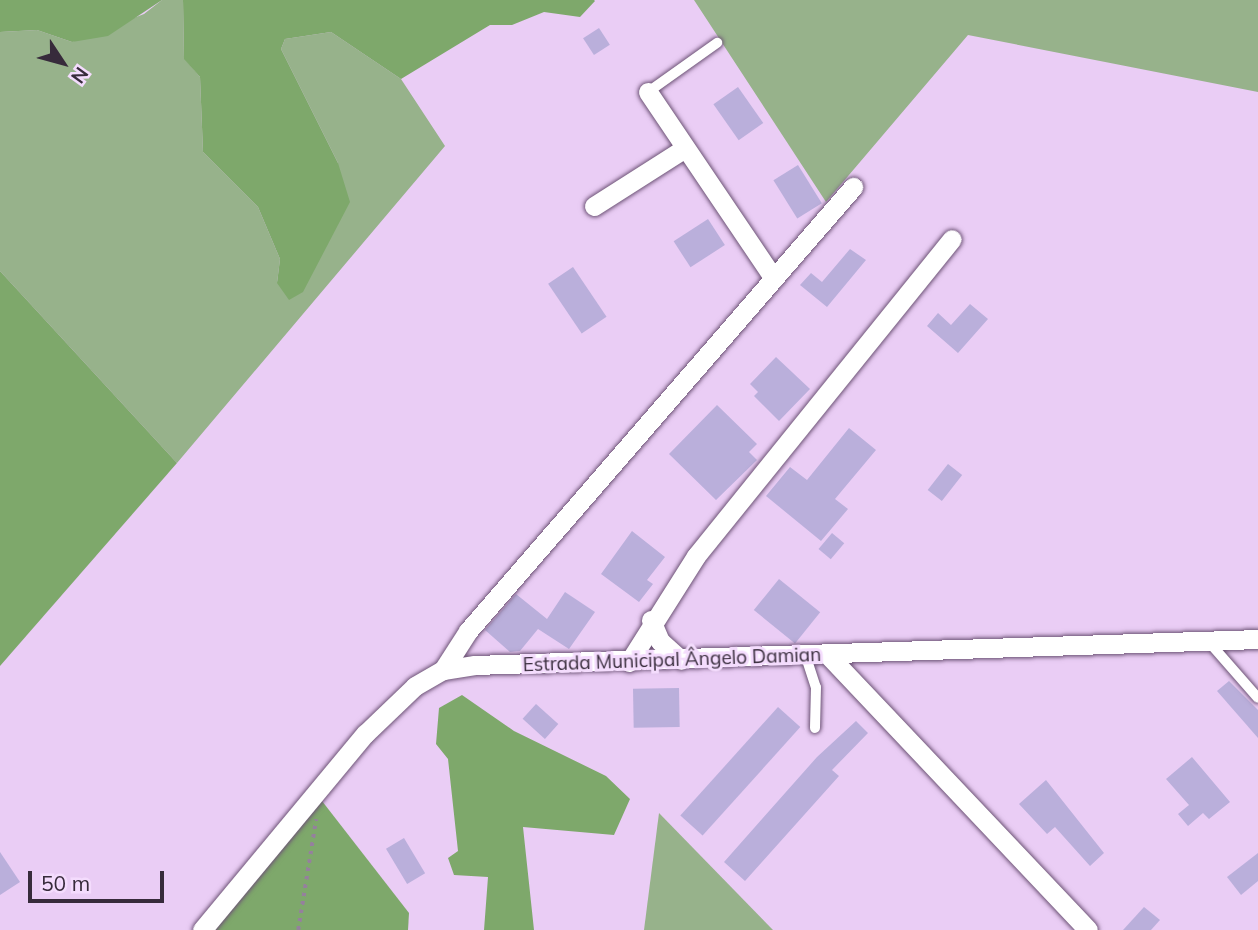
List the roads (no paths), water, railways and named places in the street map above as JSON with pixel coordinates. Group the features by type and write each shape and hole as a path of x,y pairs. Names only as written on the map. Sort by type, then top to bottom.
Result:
{"street":[{"path":"648,92 774,279"},
{"path":"594,206 685,148"},
{"path":"443,670 468,631 853,187"},
{"path":"628,662 651,620 724,520 952,239"},
{"path":"651,620 660,641 681,660"},
{"name":"Estrada Municipal Ângelo Damian","path":"202,930 304,803 386,712 415,686 443,670 475,665 806,657 1258,639"},
{"path":"828,655 1088,930"}],"lane":[{"path":"648,92 717,43"},
{"path":"1209,642 1258,698"},
{"path":"806,657 816,687 815,728"}]}
